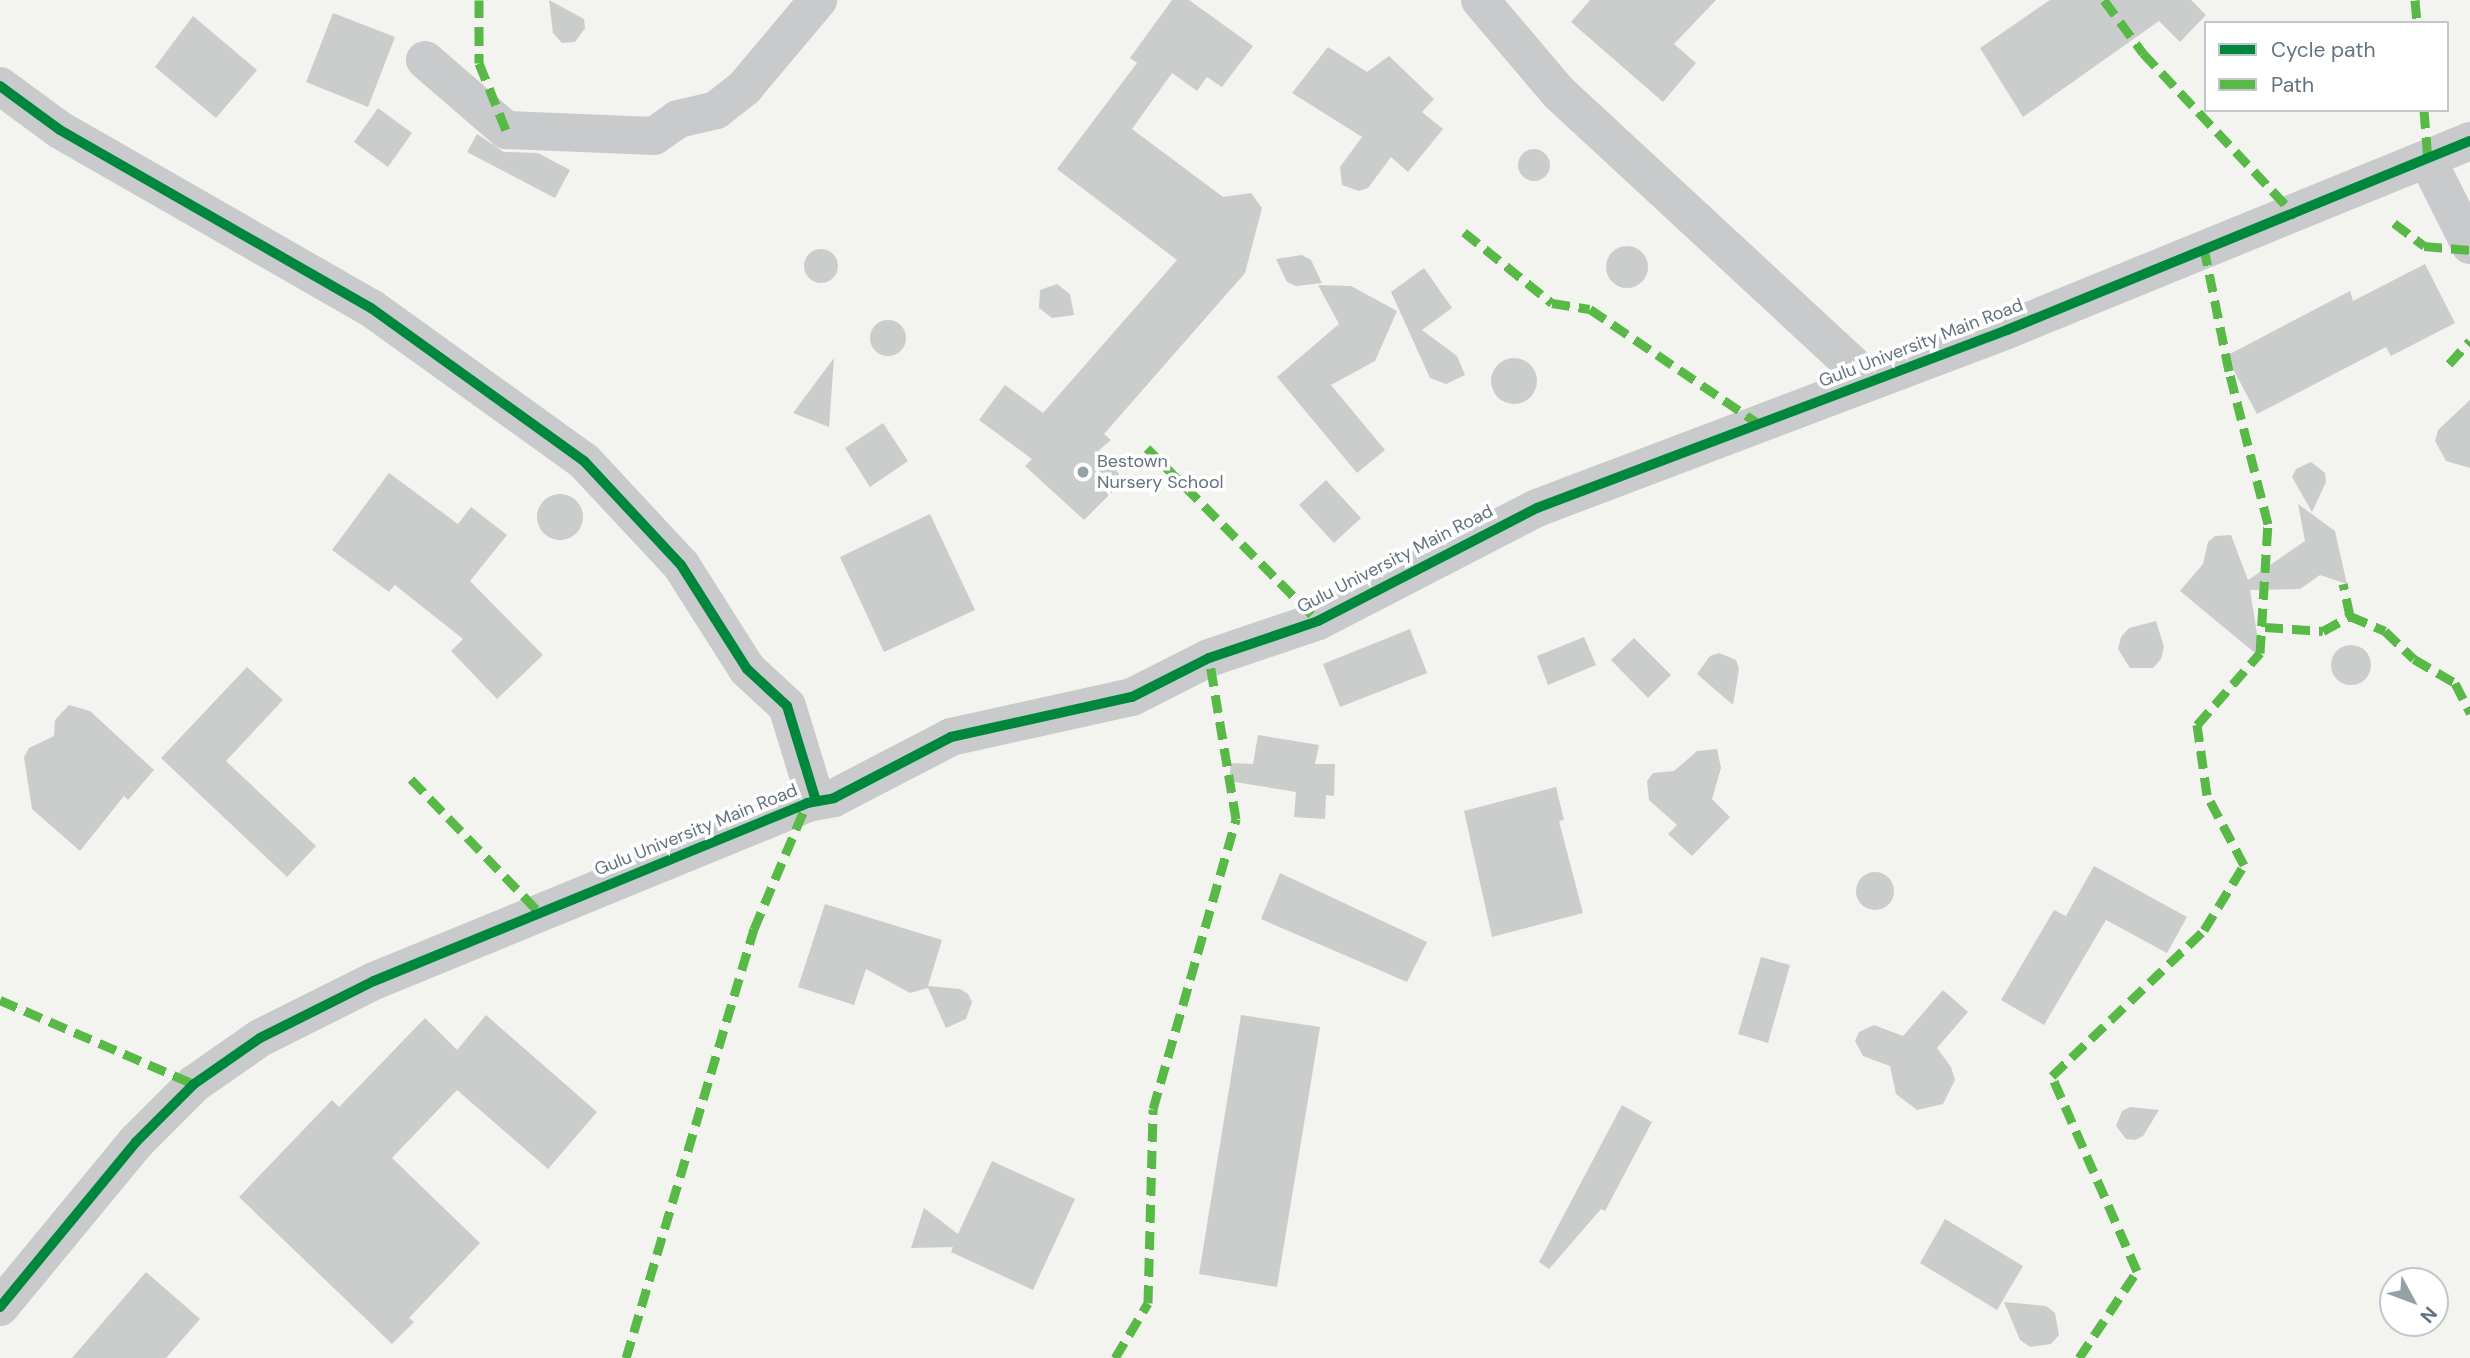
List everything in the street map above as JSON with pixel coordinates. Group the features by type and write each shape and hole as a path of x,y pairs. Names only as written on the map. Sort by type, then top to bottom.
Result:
{"street":[{"path":"425,60 506,130 654,136 678,119 716,110 746,87 818,0"},
{"path":"1480,0 1559,93 1869,380"},
{"path":"0,86 60,130 371,308 584,461 681,565 747,669 788,706 816,802"},
{"name":"Gulu University Main Road","path":"0,1307 136,1143 194,1084 260,1038 374,981 816,802 834,798 951,737 1132,697 1209,658 1318,621 1537,508 1869,380 2007,330 2428,161 2470,141"},
{"path":"2428,161 2470,245"}],"building":[{"path":"549,0 584,19 585,28 575,42 562,43 553,33"},
{"path":"1172,0 1189,0 1253,46 1222,87 1207,77 1197,91 1172,73 1132,129 1223,197 1251,193 1262,208 1245,273 1104,434 1111,440 1099,450 1124,480 1084,520 1025,466 1032,459 979,420 1005,385 1043,413 1177,260 1057,169 1137,63 1130,58"},
{"path":"1590,0 1716,0 1674,44 1696,63 1663,102 1571,22"},
{"path":"2050,0 2191,0 2206,15 2180,42 2159,21 2023,117 1980,48"},
{"path":"333,13 395,37 368,107 306,82"},
{"path":"193,16 257,70 216,118 155,67"},
{"path":"1328,47 1367,72 1389,56 1434,99 1422,112 1443,129 1408,172 1391,157 1368,188 1359,191 1342,185 1340,167 1362,137 1292,93"},
{"path":"378,108 412,133 388,167 354,142"},
{"path":"477,134 504,152 538,153 570,170 555,198 467,152"},
{"path":"1534,149 1545,154 1550,165 1545,176 1534,181 1523,176 1518,165 1523,154"},
{"path":"1627,246 1642,252 1648,267 1642,282 1627,288 1612,282 1606,267 1612,252"},
{"path":"821,249 833,254 838,266 833,278 821,283 809,278 804,266 809,254"},
{"path":"1302,255 1311,260 1322,283 1296,286 1287,282 1276,259"},
{"path":"2425,264 2455,323 2391,356 2386,347 2257,414 2226,356 2350,291 2353,301"},
{"path":"1424,268 1452,308 1422,330 1457,356 1465,375 1446,384 1430,378 1391,292"},
{"path":"1057,284 1070,294 1074,315 1052,318 1039,308 1040,290"},
{"path":"1318,285 1351,286 1397,311 1375,361 1331,385 1385,450 1357,473 1277,377 1339,324"},
{"path":"888,320 900,326 906,338 900,350 888,356 876,350 870,338 876,326"},
{"path":"834,358 829,427 793,413"},
{"path":"1514,358 1530,365 1537,381 1530,397 1514,404 1498,397 1491,381 1498,365"},
{"path":"2470,400 2470,468 2446,461 2435,441 2438,430"},
{"path":"883,423 908,461 870,487 845,448"},
{"path":"2311,462 2325,473 2326,482 2312,512 2292,477 2296,469"},
{"path":"389,473 458,524 471,507 507,535 470,581 543,655 497,699 451,651 463,639 395,585 389,592 332,550"},
{"path":"1326,480 1361,518 1334,543 1299,505"},
{"path":"560,494 576,501 583,517 576,533 560,540 544,533 537,517 544,501"},
{"path":"2298,504 2335,531 2347,584 2320,575 2300,589 2250,590 2261,658 2180,591 2203,564 2208,542 2215,536 2231,535 2248,580 2305,541"},
{"path":"930,514 975,610 884,652 840,557"},
{"path":"2156,621 2164,647 2161,659 2153,668 2130,668 2118,649 2121,637 2129,628"},
{"path":"1410,629 1427,673 1340,707 1323,664"},
{"path":"1584,637 1596,665 1548,685 1537,656"},
{"path":"1634,638 1671,675 1648,698 1611,660"},
{"path":"2351,645 2365,651 2371,665 2365,679 2351,685 2337,679 2331,665 2337,651"},
{"path":"1719,653 1736,660 1739,669 1733,705 1697,674 1710,656"},
{"path":"247,667 283,700 226,761 316,846 287,877 161,758"},
{"path":"69,705 90,711 154,770 128,800 124,796 80,851 32,809 24,757 29,748 54,736 55,720"},
{"path":"1258,735 1319,745 1315,764 1335,764 1334,796 1326,795 1325,819 1294,817 1296,792 1229,781 1231,763 1253,764"},
{"path":"1717,749 1721,768 1712,799 1730,817 1692,856 1668,834 1677,825 1649,800 1647,781 1653,773 1674,771 1697,751"},
{"path":"1556,787 1564,820 1559,821 1583,913 1492,937 1464,811"},
{"path":"2094,866 2187,917 2167,953 2106,920 2044,1025 2001,1000 2054,910 2066,916"},
{"path":"1875,872 1888,878 1894,891 1888,904 1875,910 1862,904 1856,891 1862,878"},
{"path":"1280,873 1427,942 1407,982 1261,919"},
{"path":"825,904 942,940 928,986 960,989 968,994 972,1002 966,1019 946,1028 928,988 910,993 866,969 854,1005 798,987"},
{"path":"1761,957 1790,965 1768,1043 1738,1034"},
{"path":"1943,990 1968,1012 1937,1048 1951,1067 1955,1080 1943,1104 1917,1110 1896,1094 1890,1066 1863,1056 1855,1041 1859,1032 1874,1025 1903,1036"},
{"path":"486,1015 597,1112 548,1169 457,1090 392,1158 480,1243 409,1318 414,1322 392,1344 239,1197 332,1100 339,1107 425,1018 457,1050"},
{"path":"1241,1015 1320,1027 1277,1287 1199,1274"},
{"path":"1622,1105 1652,1122 1605,1211 1601,1209 1549,1269 1539,1262"},
{"path":"2130,1107 2159,1110 2143,1136 2135,1140 2126,1139 2116,1126 2122,1111"},
{"path":"992,1161 1075,1199 1033,1290 951,1252 953,1247 911,1248 924,1208 958,1234"},
{"path":"1945,1219 2023,1266 1997,1310 1920,1263"},
{"path":"146,1272 200,1319 166,1358 72,1358"},
{"path":"2004,1302 2046,1306 2055,1313 2059,1335 2051,1344 2030,1347 2020,1340"}],"marked path":[{"path":"479,0 479,63 506,130"},
{"path":"2104,0 2143,53 2296,216"},
{"path":"2415,0 2417,21"},
{"path":"2424,112 2428,161"},
{"path":"2394,223 2424,246 2470,250"},
{"path":"1464,232 1552,303 1590,309 1758,423"},
{"path":"2079,1358 2137,1271 2052,1076 2204,930 2244,865 2207,795 2197,725 2260,653 2268,524 2229,371 2204,248"},
{"path":"2449,364 2470,341"},
{"path":"1147,448 1318,621"},
{"path":"2265,627 2323,631 2350,616 2343,584"},
{"path":"2350,616 2385,631 2414,659 2455,683 2470,713"},
{"path":"1115,1358 1148,1303 1153,1109 1236,819 1209,658"},
{"path":"411,779 540,913"},
{"path":"626,1358 754,929 807,803"},
{"path":"0,1000 194,1084"}],"cycle path":[{"path":"0,86 60,130 371,308 584,461 681,565 747,669 787,706 816,801"},
{"path":"0,1307 136,1142 194,1084 260,1038 374,981 807,803 834,798 951,737 1132,697 1209,658 1318,621 1537,508 2007,330 2470,141"}],"place":[{"name":"Bestown Nursery School","path":"1083,472"}]}
